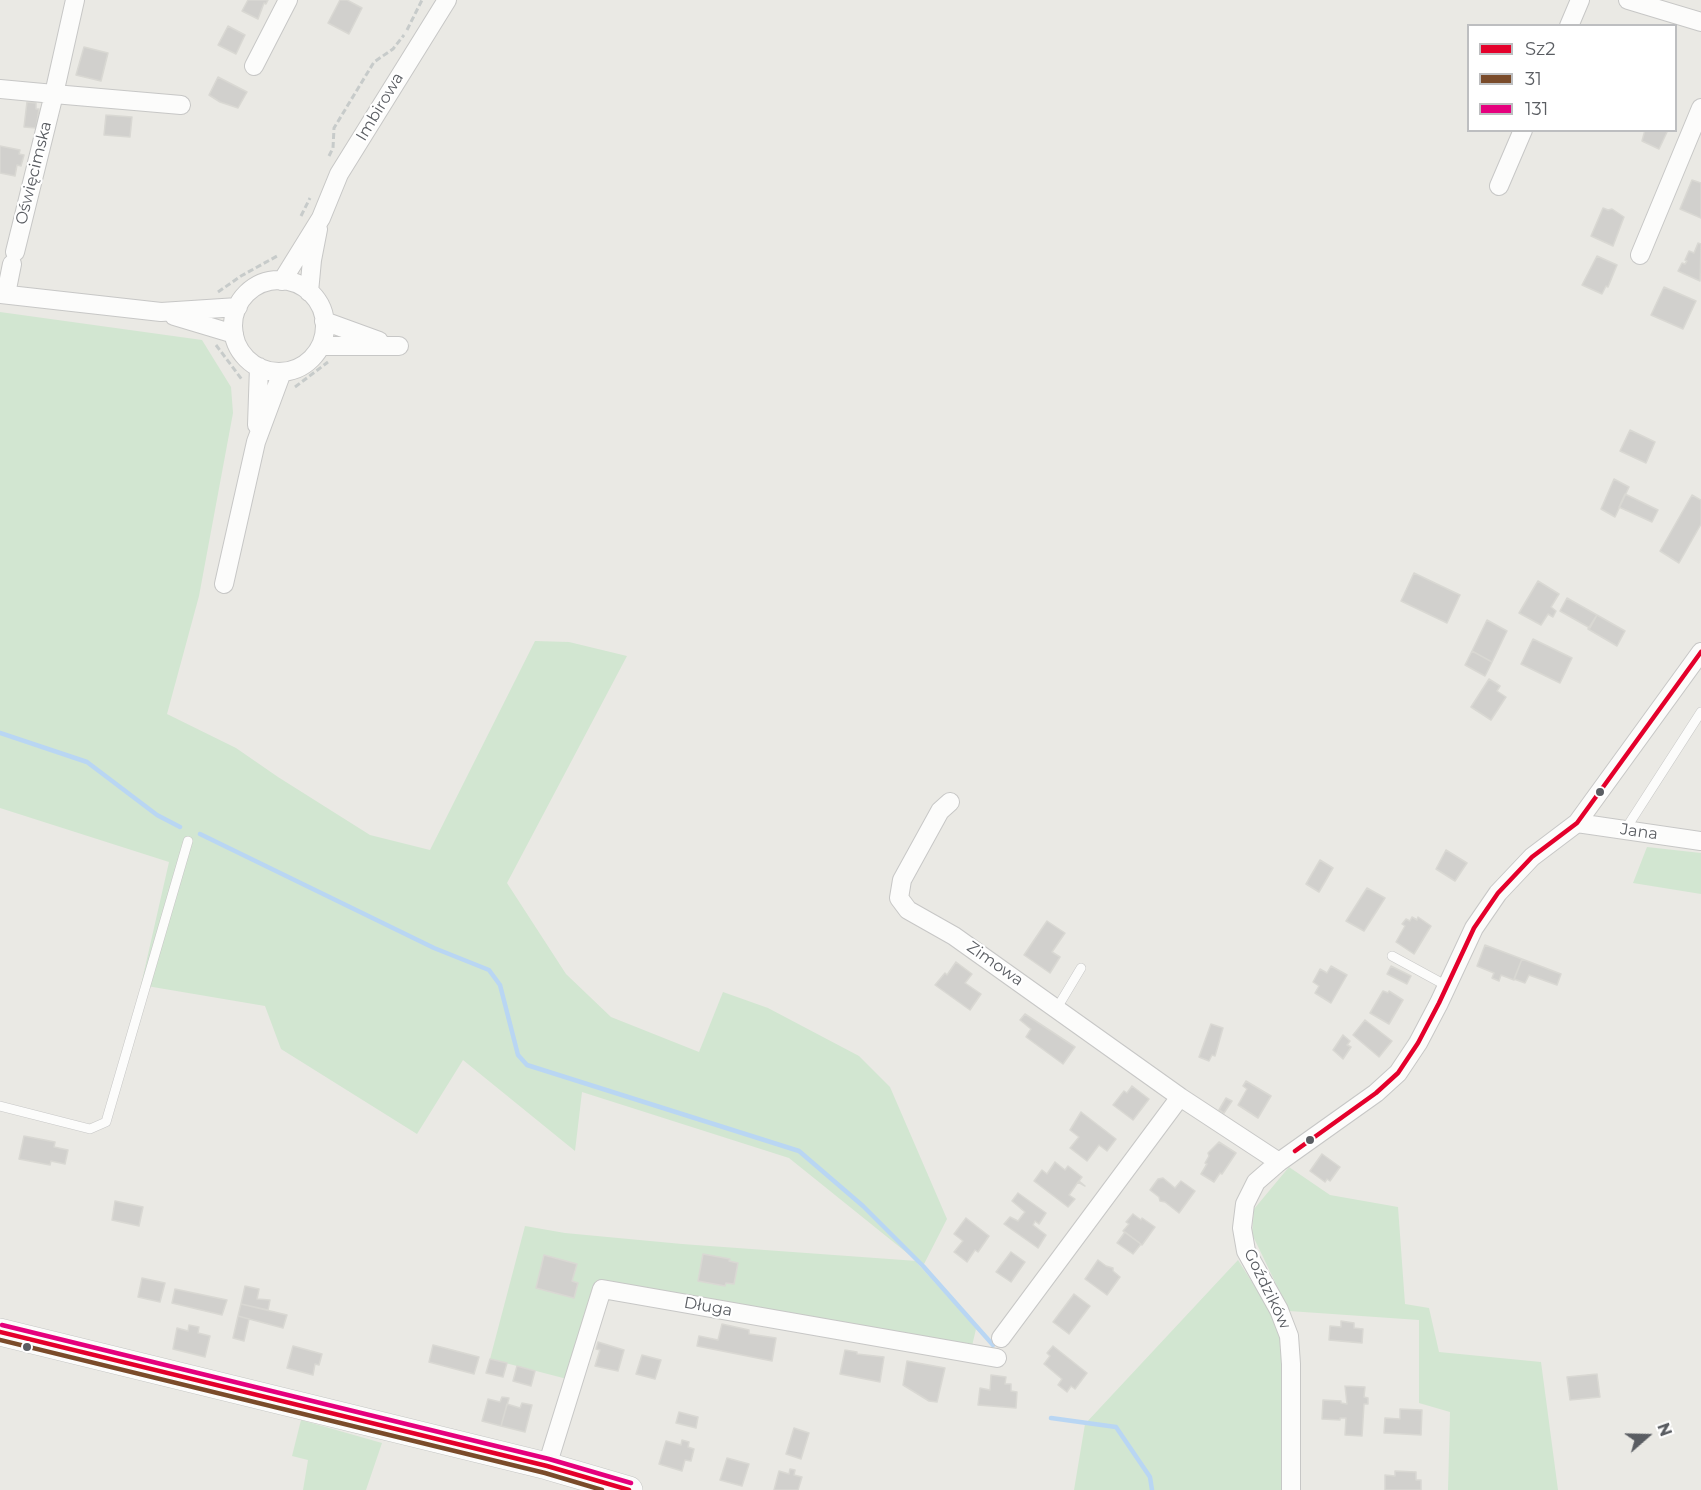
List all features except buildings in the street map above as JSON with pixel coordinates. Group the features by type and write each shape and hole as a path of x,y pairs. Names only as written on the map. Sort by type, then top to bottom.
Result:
{"street":[{"name":"Oświęcimska","path":"3,294 54,94 75,0"},
{"path":"255,66 288,0"},
{"path":"1570,24 1580,0"},
{"path":"1628,0 1701,22"},
{"name":"Imbirowa","path":"282,281 321,218 339,174 421,40 441,2"},
{"path":"0,89 182,105"},
{"path":"1640,255 1701,108"},
{"path":"1499,186 1522,132"},
{"name":"Imbirowa","path":"309,292 312,260 321,218"},
{"path":"273,281 301,286 309,292 321,308 324,321 324,337 321,346 301,367 282,372 259,368 240,349 234,334 234,320 238,306 254,288 273,281"},
{"path":"3,294 161,312 234,334"},
{"path":"161,312 238,306"},
{"path":"321,346 394,345 324,321"},
{"path":"256,442 259,368"},
{"path":"224,584 256,442 282,372"},
{"name":"Goździków","path":"1292,1490 1289,1336 1279,1310 1246,1251 1242,1228 1245,1204 1256,1182 1279,1162 1376,1093 1398,1073 1418,1043 1474,928 1498,893 1532,857 1577,823 1701,652"},
{"name":"Zimowa","path":"950,802 940,811 902,880 899,898 908,910 954,936 1180,1097 1279,1162"},
{"name":"Jana","path":"1577,823 1701,841"},
{"path":"1001,1338 1180,1097"},
{"name":"Długa","path":"547,1466 602,1289 997,1358"},
{"path":"0,1332 547,1466 630,1490"}],"lane":[{"path":"1625,830 1700,714"},
{"path":"0,1106 90,1129 106,1122 188,841"},
{"path":"1392,956 1447,986"},
{"path":"1057,1008 1082,968"}],"path":[{"path":"328,159 333,148 334,129 374,62 393,49 406,32 422,0"},
{"path":"299,221 314,190"},
{"path":"216,294 241,276 285,252"},
{"path":"213,341 246,385"},
{"path":"290,391 337,355"}],"green space":[{"path":"0,312 202,340 231,387 233,413 199,596 167,714 236,748 370,835 430,850 535,641 569,642 627,656 507,883 566,974 611,1017 699,1052 723,992 768,1008 859,1056 890,1087 947,1219 923,1266 917,1263 998,1351 976,1329 972,1346 597,1280 567,1379 490,1359 525,1226 565,1233 682,1244 917,1261 789,1158 582,1092 575,1151 463,1060 417,1134 281,1049 265,1006 141,985 169,862 0,808"},
{"path":"1647,847 1701,853 1701,894 1633,883"},
{"path":"1289,1167 1330,1195 1398,1207 1405,1304 1429,1308 1439,1352 1541,1362 1558,1490 1448,1490 1450,1412 1419,1403 1419,1320 1289,1311 1252,1234 1254,1209"},
{"path":"1238,1260 1271,1312 1281,1342 1283,1490 1074,1490 1085,1424"},
{"path":"301,1420 382,1443 366,1490 303,1490 308,1460 292,1456"}],"waterway":[{"path":"0,733 87,762 157,815 180,827"},
{"path":"200,834 434,948 489,970 500,985 518,1055 527,1065 799,1151 863,1206 923,1266 993,1345"},
{"path":"1051,1418 1116,1427 1150,1477 1152,1490"}],"transit line":[{"name":"Sz2","path":"1295,1151 1376,1093 1398,1073 1418,1043 1439,1003 1474,928 1498,893 1532,857 1577,823 1701,652"},
{"name":"131","path":"2,1325 549,1459 631,1483"},
{"name":"Sz2","path":"0,1332 547,1466 629,1490"},
{"name":"31","path":"0,1340 545,1473 602,1490"}]}
